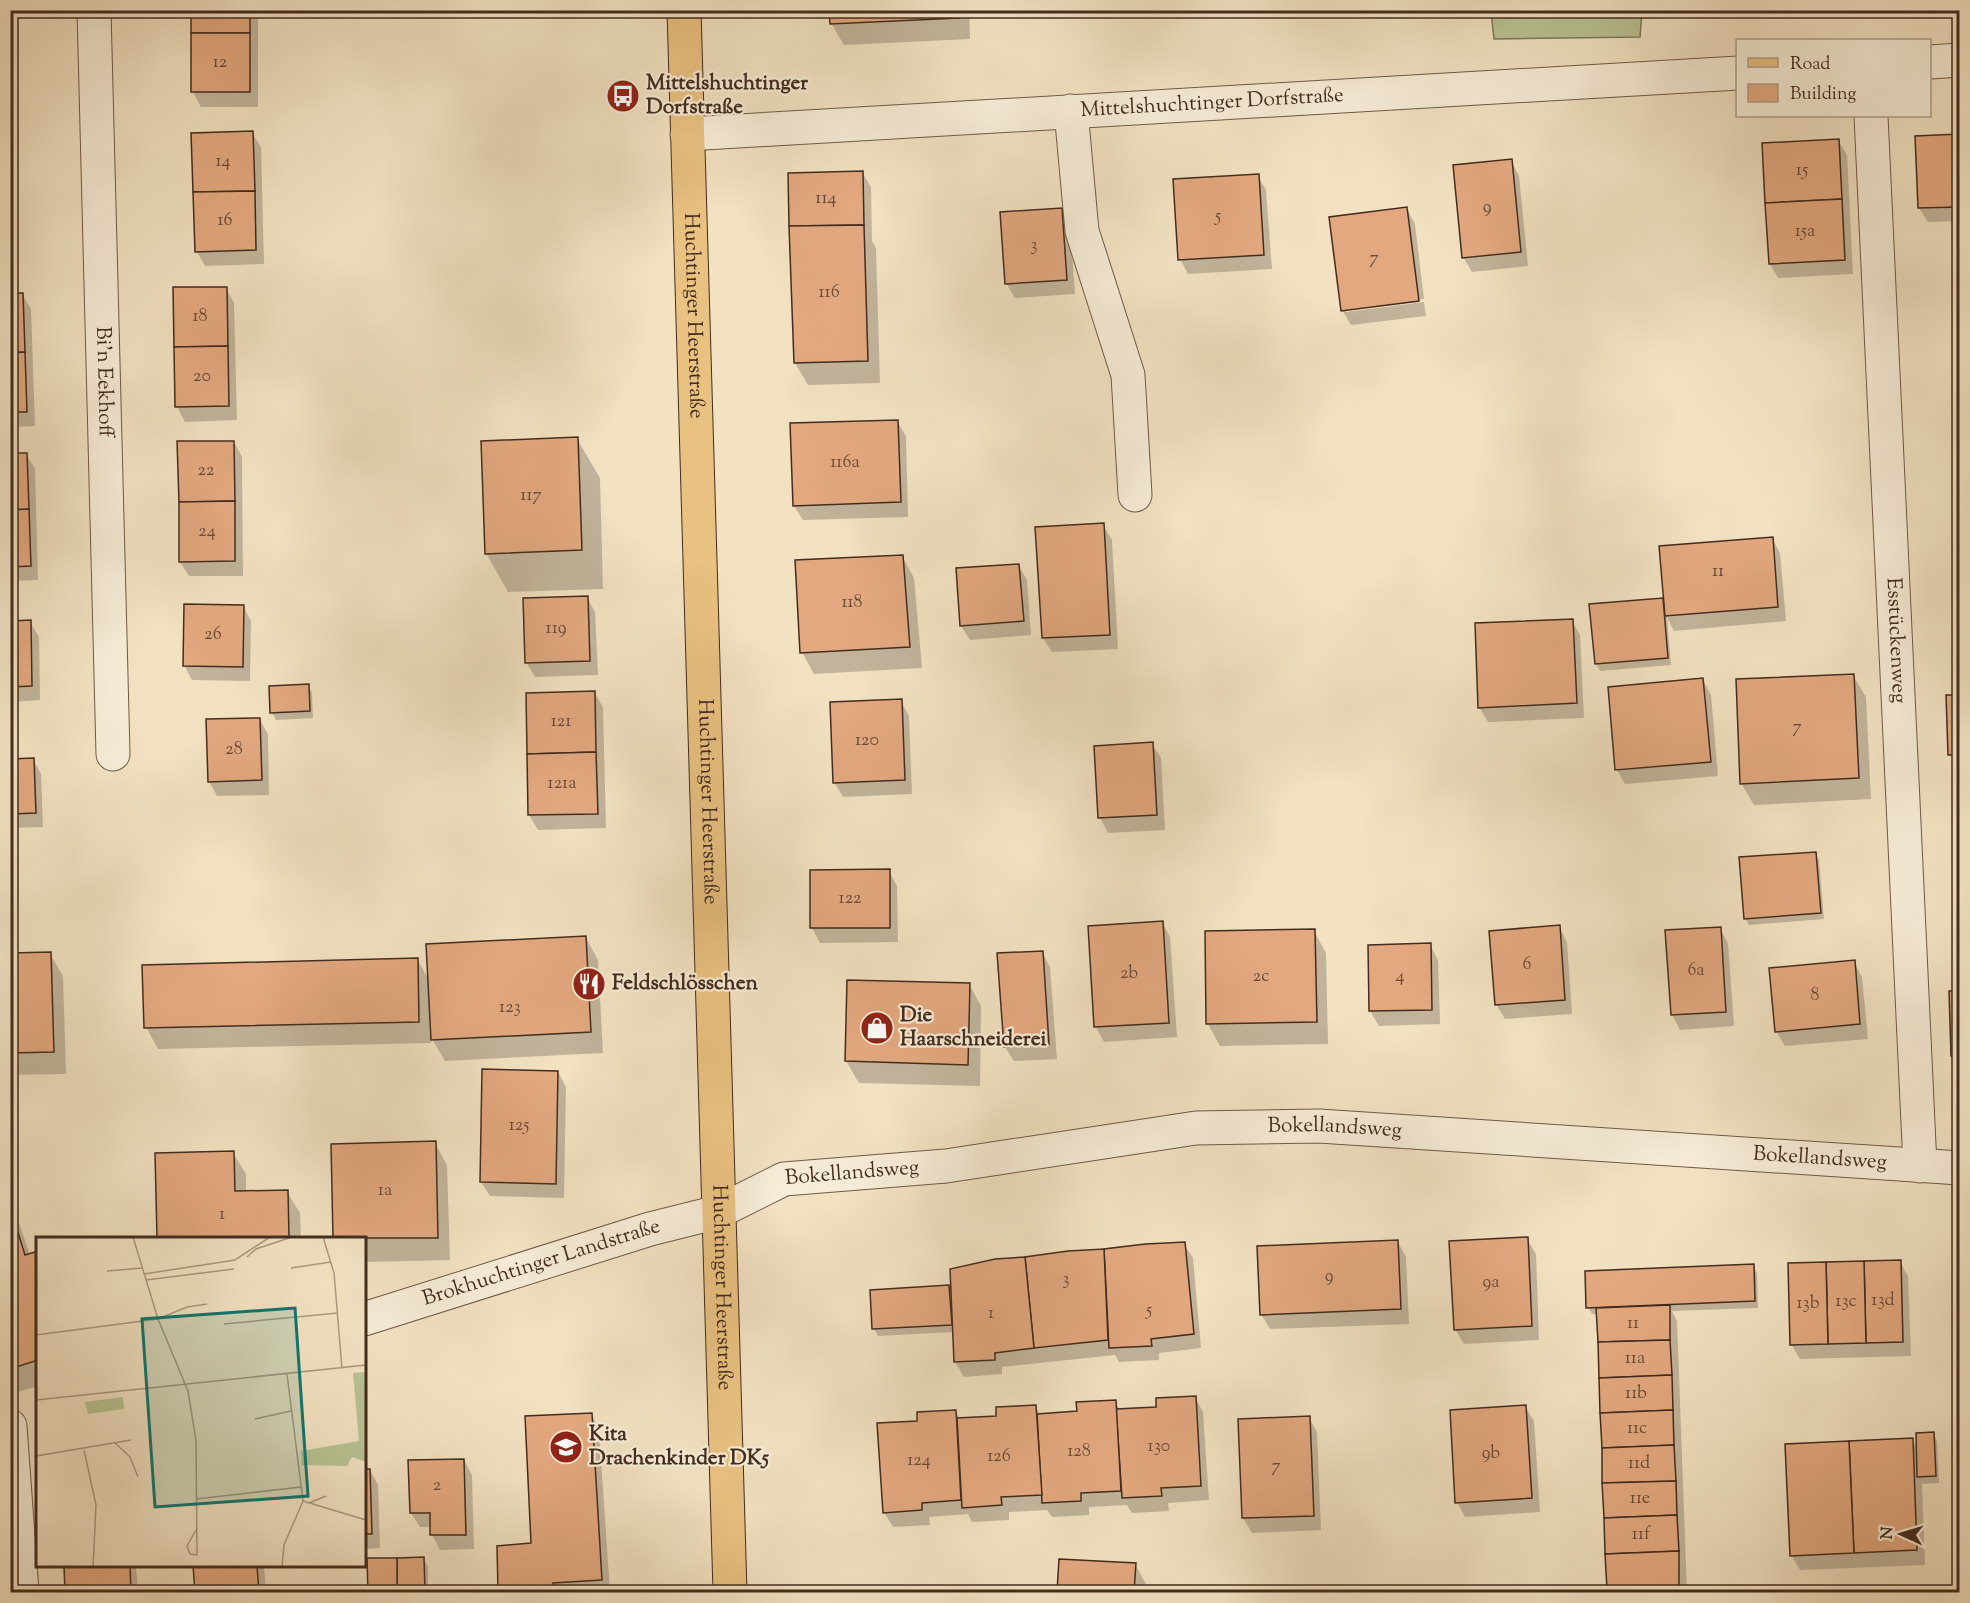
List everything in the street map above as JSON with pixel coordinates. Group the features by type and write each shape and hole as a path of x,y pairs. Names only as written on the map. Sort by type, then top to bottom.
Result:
{"main road":[{"name":"Huchtinger Heerstraße","path":"684,10 730,1593"}],"street":[{"name":"Bi'n Eekhoff","path":"94,10 113,754"},
{"path":"1931,62 1959,60"},
{"name":"Mittelshuchtinger Dorfstraße","path":"687,134 1736,73"},
{"path":"1071,111 1082,231 1128,375 1135,495"},
{"name":"Esstückenweg","path":"1871,117 1920,1166"},
{"name":"Bokellandsweg","path":"718,1212 783,1179 946,1166 1196,1128 1318,1126 1959,1168"},
{"name":"Brokhuchtinger Landstraße","path":"366,1318 650,1229 718,1212"},
{"path":"18,1427 22,1593"}],"green space":[{"path":"1491,10 1642,11 1640,37 1494,39"}],"building":[{"path":"191,10 250,10 250,33 191,33"},
{"path":"829,10 958,10 959,18 830,24"},
{"path":"191,33 250,33 250,92 191,92"},
{"path":"253,131 255,191 193,192 191,133"},
{"path":"1960,134 1960,207 1918,208 1915,136"},
{"path":"1839,139 1842,199 1765,203 1762,143"},
{"path":"1512,159 1521,252 1462,258 1453,165"},
{"path":"863,171 864,225 789,226 788,173"},
{"path":"1259,174 1264,255 1178,260 1173,179"},
{"path":"255,191 256,250 195,252 193,192"},
{"path":"1842,199 1845,260 1769,264 1765,203"},
{"path":"1407,207 1419,301 1341,311 1329,217"},
{"path":"1062,208 1067,280 1005,284 1000,212"},
{"path":"864,225 868,361 794,363 789,226"},
{"path":"173,287 227,287 228,346 174,347"},
{"path":"10,293 23,293 25,352 10,353"},
{"path":"228,346 229,406 175,407 174,347"},
{"path":"25,352 27,412 10,412 10,353"},
{"path":"898,420 901,502 793,506 790,423"},
{"path":"578,437 582,550 485,554 481,441"},
{"path":"177,441 234,441 235,501 179,502"},
{"path":"10,453 27,453 29,509 10,510"},
{"path":"235,501 235,561 179,562 179,502"},
{"path":"29,509 31,566 10,567 10,510"},
{"path":"1104,523 1110,635 1042,638 1035,527"},
{"path":"1773,537 1778,607 1665,616 1659,546"},
{"path":"903,555 910,647 800,653 795,560"},
{"path":"1019,564 1024,621 960,626 956,568"},
{"path":"588,596 590,661 525,663 523,598"},
{"path":"1663,598 1668,658 1595,664 1589,604"},
{"path":"184,604 244,605 243,667 183,666"},
{"path":"1573,619 1577,703 1478,708 1475,623"},
{"path":"31,620 32,686 10,687 10,621"},
{"path":"1854,674 1859,778 1740,784 1736,679"},
{"path":"1703,678 1711,762 1615,770 1608,687"},
{"path":"309,684 310,711 270,713 269,686"},
{"path":"595,691 596,752 527,754 526,693"},
{"path":"1946,695 1960,695 1960,755 1948,755"},
{"path":"902,699 905,780 833,783 830,702"},
{"path":"260,718 262,780 208,782 206,719"},
{"path":"1153,742 1157,815 1098,818 1094,746"},
{"path":"596,752 598,814 528,815 527,754"},
{"path":"34,758 36,813 10,814 10,759"},
{"path":"1816,852 1821,913 1744,919 1739,857"},
{"path":"890,869 890,928 810,928 810,870"},
{"path":"1163,921 1169,1023 1094,1027 1088,926"},
{"path":"1560,925 1565,1000 1495,1005 1489,931"},
{"path":"1721,927 1726,1012 1671,1015 1665,930"},
{"path":"1315,929 1317,1022 1206,1024 1205,931"},
{"path":"586,936 591,1032 431,1040 426,944"},
{"path":"1431,943 1432,1010 1369,1011 1368,945"},
{"path":"1043,951 1049,1044 1004,1047 997,953"},
{"path":"51,952 54,1052 10,1053 10,953"},
{"path":"418,958 419,1022 144,1028 142,965"},
{"path":"1855,960 1860,1024 1775,1032 1769,968"},
{"path":"847,980 970,983 968,1065 845,1061"},
{"path":"1949,991 1960,991 1960,1056 1951,1056"},
{"path":"482,1069 558,1071 556,1184 480,1182"},
{"path":"436,1141 438,1238 333,1237 331,1144"},
{"path":"234,1151 235,1191 288,1190 289,1237 157,1237 155,1153"},
{"path":"10,1207 25,1255 36,1252 36,1361 10,1369"},
{"path":"1528,1237 1532,1326 1454,1330 1449,1241"},
{"path":"1398,1240 1401,1309 1260,1315 1257,1246"},
{"path":"1185,1242 1194,1334 1151,1339 1152,1346 1109,1348 1104,1249"},
{"path":"1104,1249 1108,1340 1034,1348 1025,1257"},
{"path":"1025,1257 1034,1348 995,1353 995,1360 954,1362 950,1269 995,1259"},
{"path":"1901,1260 1903,1342 1866,1343 1864,1261"},
{"path":"1864,1261 1866,1343 1828,1344 1826,1262"},
{"path":"1826,1262 1828,1344 1790,1345 1788,1263"},
{"path":"1957,1263 1960,1263 1960,1319"},
{"path":"1754,1264 1755,1301 1586,1308 1585,1271"},
{"path":"949,1285 952,1325 872,1329 870,1290"},
{"path":"1670,1305 1670,1340 1598,1342 1596,1308"},
{"path":"1670,1340 1672,1375 1599,1378 1598,1342"},
{"path":"1672,1375 1673,1410 1600,1413 1599,1378"},
{"path":"1196,1396 1201,1486 1161,1488 1162,1496 1122,1498 1116,1409 1156,1407 1156,1398"},
{"path":"1116,1400 1121,1491 1081,1493 1081,1501 1042,1503 1037,1414 1077,1411 1076,1402"},
{"path":"1036,1405 1042,1495 1001,1497 1002,1505 962,1508 957,1418 996,1416 996,1407"},
{"path":"1526,1405 1532,1498 1455,1503 1450,1410"},
{"path":"956,1410 961,1500 922,1503 922,1510 883,1513 877,1423 917,1421 917,1412"},
{"path":"1673,1410 1674,1445 1602,1448 1600,1413"},
{"path":"592,1413 602,1580 553,1583 553,1592 498,1592 497,1546 531,1543 525,1416"},
{"path":"1310,1416 1314,1516 1242,1518 1238,1419"},
{"path":"1934,1432 1936,1476 1917,1477 1916,1433"},
{"path":"1913,1438 1917,1550 1854,1553 1849,1441"},
{"path":"1849,1441 1854,1553 1790,1556 1785,1444"},
{"path":"1674,1445 1676,1481 1602,1483 1602,1448"},
{"path":"464,1459 466,1535 430,1535 430,1513 410,1513 408,1460"},
{"path":"366,1469 370,1469 372,1534 366,1534"},
{"path":"1676,1481 1677,1515 1604,1518 1602,1483"},
{"path":"1677,1515 1679,1551 1605,1554 1604,1518"},
{"path":"1679,1551 1679,1586 1607,1589 1605,1554"},
{"path":"424,1557 425,1592 397,1592 397,1558"},
{"path":"367,1558 397,1558 397,1592 368,1592"},
{"path":"1059,1559 1136,1563 1134,1592 1057,1592"},
{"path":"64,1567 130,1567 131,1592 65,1592"},
{"path":"193,1567 257,1567 259,1592 195,1592"},
{"path":"1679,1586 1679,1592 1607,1592 1607,1589"}],"place":[{"name":"Mittelshuchtinger Dorfstraße","path":"623,96"},
{"name":"Feldschlösschen","path":"589,984"},
{"name":"Die Haarschneiderei","path":"877,1028"},
{"name":"Kita Drachenkinder DK5","path":"566,1447"}]}
